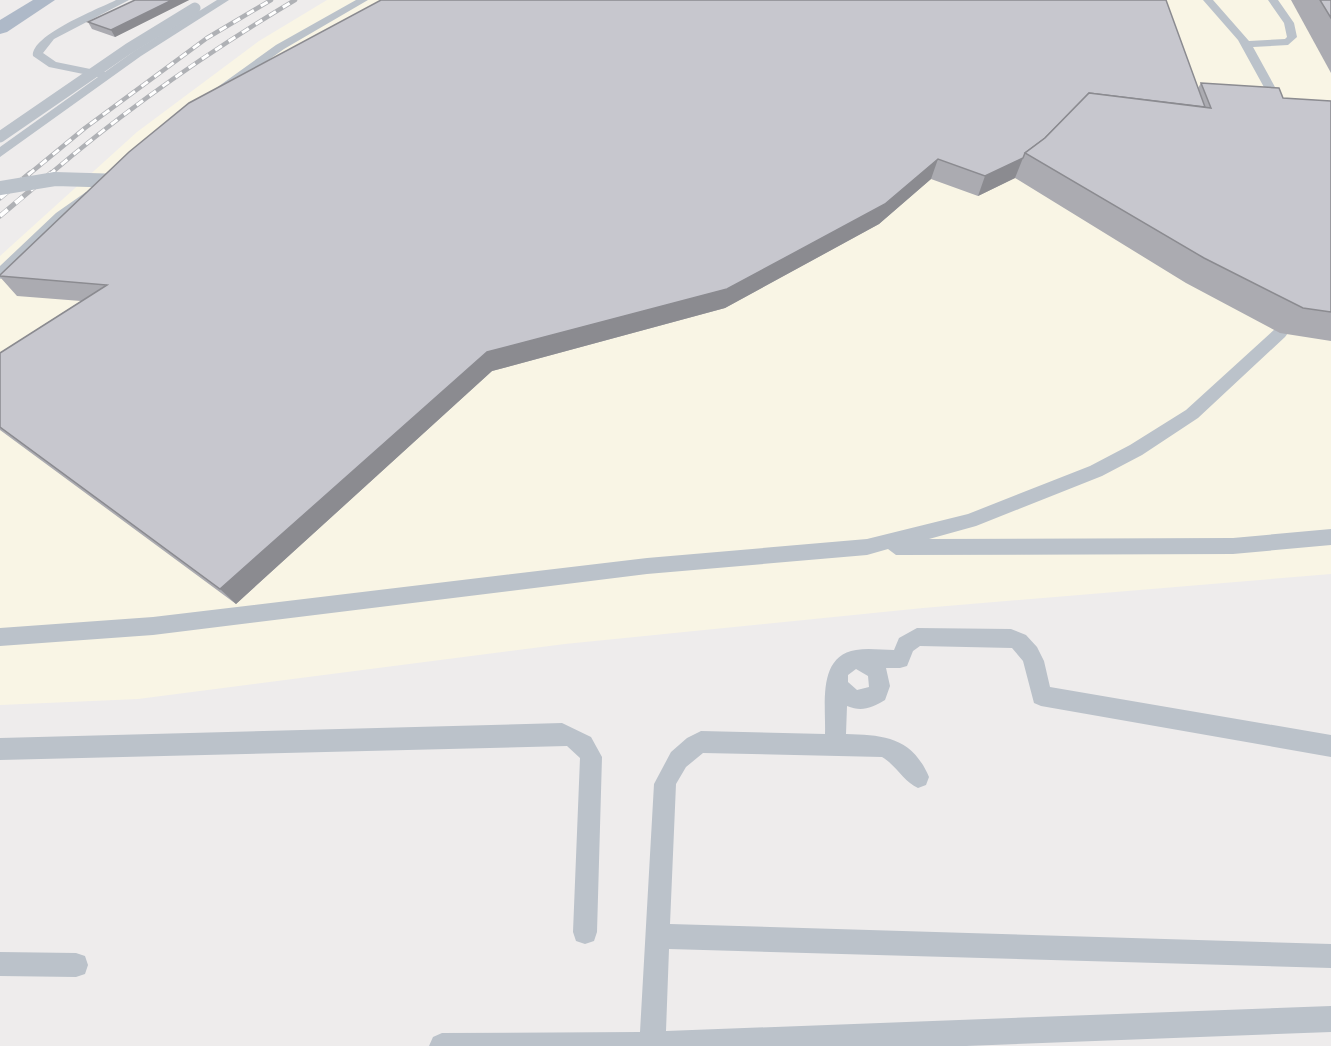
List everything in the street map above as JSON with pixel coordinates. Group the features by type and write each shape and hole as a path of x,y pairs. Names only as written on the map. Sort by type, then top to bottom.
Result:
{"main road":[{"path":"0,28 46,0"}],"lane":[{"path":"107,76 53,64 37,54 50,37 124,0"},
{"path":"0,137 128,50 209,0"},
{"path":"0,153 137,54 224,0"},
{"path":"209,98 280,47 363,0"},
{"path":"1208,0 1246,44 1288,118"},
{"path":"1246,44 1288,42 1292,37 1289,23 1273,0"},
{"path":"0,274 61,216 122,167"},
{"path":"0,188 55,179 78,178 131,182"},
{"path":"867,547 970,521 1096,471 1136,450 1192,414 1280,333"},
{"path":"0,637 153,626 646,566 867,547 1221,546 1331,537"},
{"path":"855,659 900,659 906,645 917,637 1011,638 1025,644 1031,655 1041,696 1331,746"},
{"path":"835,745 836,674 842,663 861,659 874,666 881,680 878,693 867,700 859,701 844,694 837,681"},
{"path":"0,749 562,734 571,736 588,748 591,757 585,932"},
{"path":"652,1045 665,784 670,768 679,756 701,742 883,746 894,750 904,758 918,777"},
{"path":"658,936 1331,956"},
{"path":"0,964 76,965"},
{"path":"442,1046 652,1045 1331,1019"}],"shaded area":[{"path":"327,0 1331,0 1331,574 923,608 565,644 138,699 0,705 0,256 137,132 259,41"}],"building":[{"path":"135,0 172,0 111,30 88,22"},
{"path":"381,0 1166,0 1205,107 1089,93 1045,138 1025,153 1023,158 985,176 938,159 885,204 727,289 487,352 220,589 0,427 0,353 107,285 0,275 129,152 189,103"},
{"path":"1320,0 1331,0 1331,18"},
{"path":"1201,83 1279,88 1283,98 1331,101 1331,312 1303,308 1204,258 1025,153 1045,138 1089,93 1211,108"}],"railway":[{"path":"28,175 85,128 207,38 271,0"},
{"path":"49,175 168,82 295,0"},
{"path":"0,198 30,173"},
{"path":"0,216 51,173"}]}
